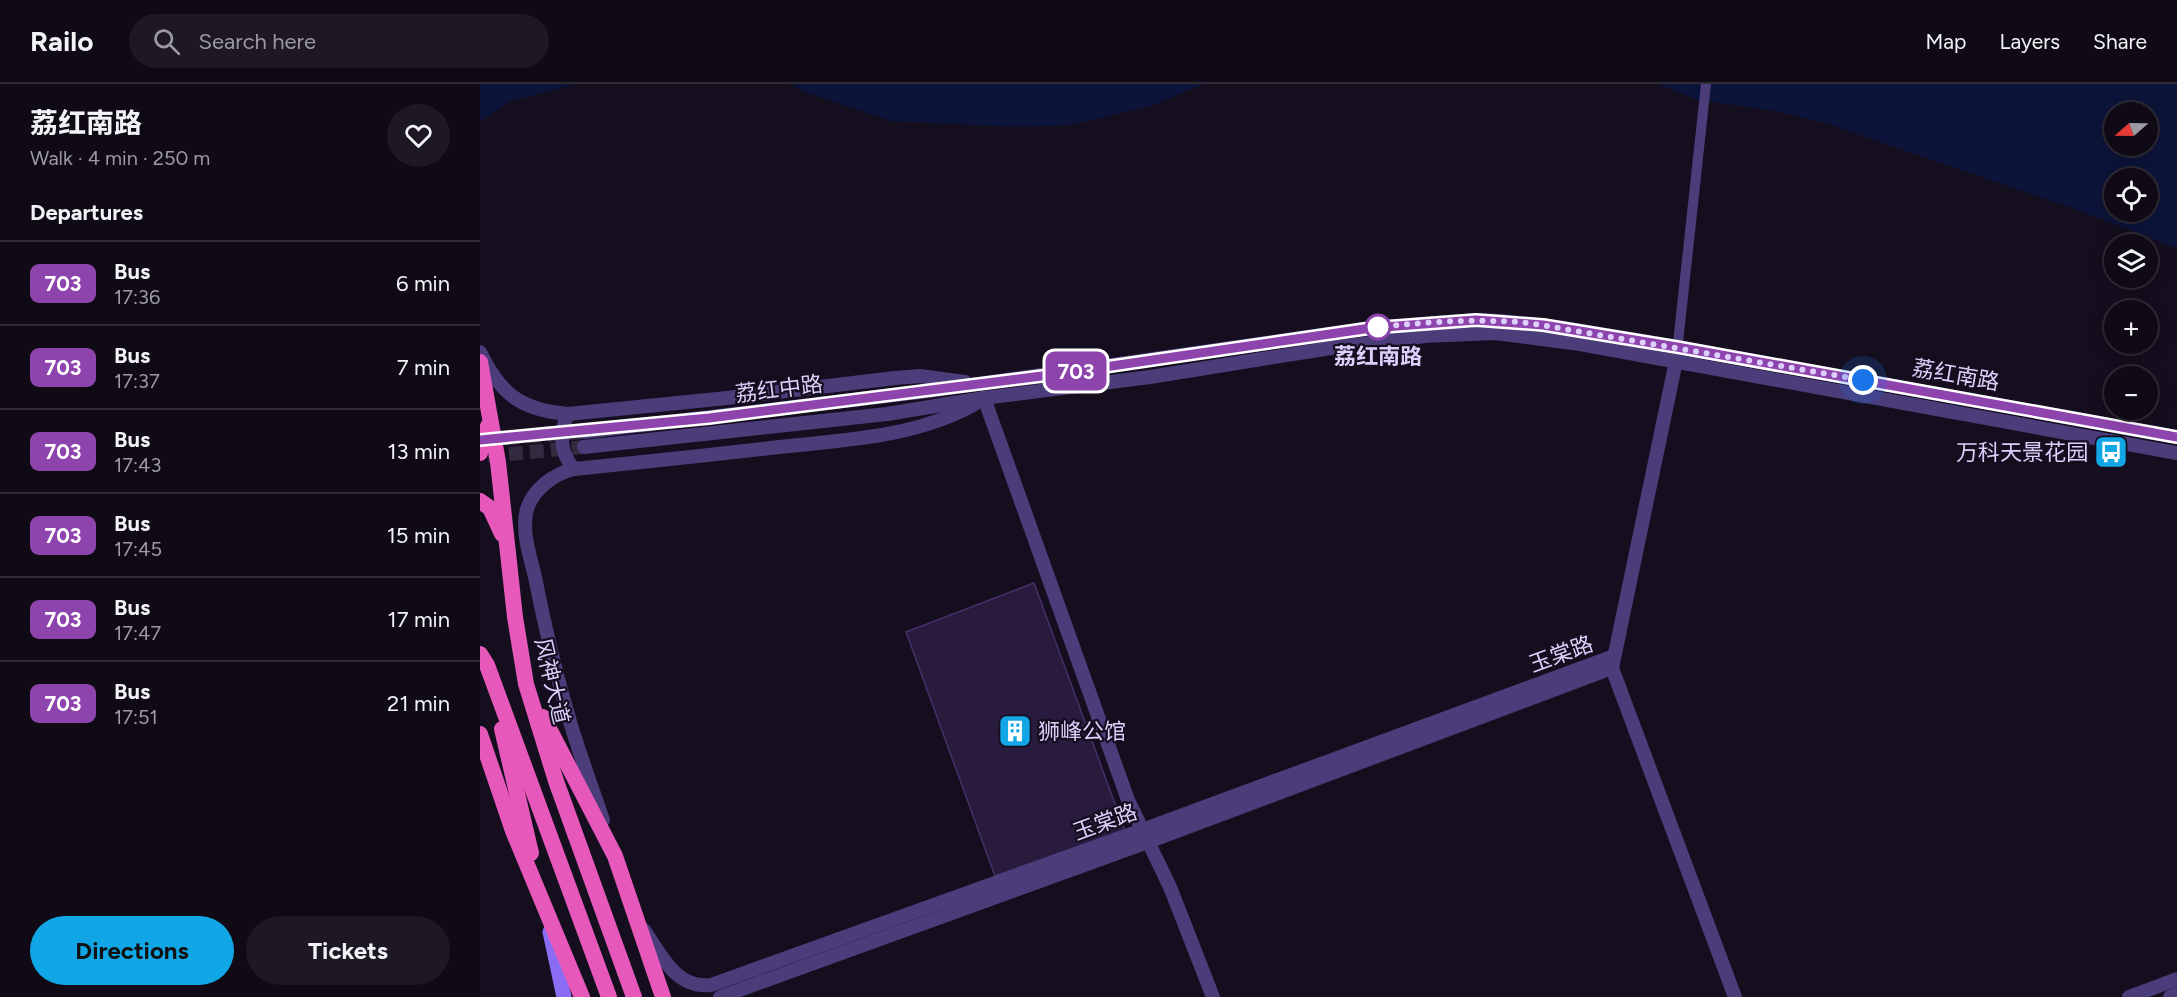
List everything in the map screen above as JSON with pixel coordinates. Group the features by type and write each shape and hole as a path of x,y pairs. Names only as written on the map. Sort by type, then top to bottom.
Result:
{"highway":[{"name":"风神大道","path":"480,362 491,417 520,654 526,684 556,781 634,997"},
{"path":"480,453 491,417"},
{"path":"480,501 490,508 508,546"},
{"path":"480,641 544,906"},
{"path":"483,659 609,997"},
{"path":"526,684 615,856 663,997"},
{"path":"480,735 513,831 582,997"}],"main road":[{"path":"544,906 564,997"}],"street":[{"path":"1706,84 1676,354 1613,662 1735,997"},
{"name":"荔红南路","path":"979,384 1371,328 1454,320 1501,321 1529,323 2177,453"},
{"name":"荔红南路","path":"984,398 1150,377 1360,343 1446,334 1495,333 1676,354 2177,437"},
{"path":"480,352 488,370 511,396 529,407 546,412 568,414 903,377 938,377 979,384"},
{"name":"荔红中路","path":"584,432 979,384"},
{"path":"615,856 567,712 543,617 525,523 531,500 543,485 557,475 574,469 834,441 920,427 954,416 984,398 1128,800 1170,887 1213,997"},
{"name":"荔红中路","path":"585,447 887,414 984,398"},
{"path":"568,414 562,425 562,444 574,469"},
{"name":"玉棠路","path":"720,997 1613,662"},
{"name":"玉棠路","path":"635,916 665,962 677,975 695,986 711,985 1145,836"},
{"path":"2129,997 2177,979"},
{"path":"2170,997 2177,994"}],"water":[{"path":"480,84 575,84 509,102 480,122"},
{"path":"790,84 1204,84 1148,107 1070,125 1020,127 891,121 808,93"},
{"path":"1657,84 2177,84 2177,248 2158,241 2158,234 2140,234 2109,222 2158,222 2158,168 2104,168 2104,220 1825,123 1780,112 1695,99"}],"building":[{"name":"狮峰公馆","path":"1034,583 1125,831 995,876 906,632"}],"tunnel":[{"path":"485,440 584,432"},
{"path":"488,456 584,447"}],"bus line":[{"name":"703","path":"480,440 584,432 864,399 1050,375 1371,328 1454,320 1543,325 2177,437"}],"place":[{"name":"荔红南路","path":"1378,327"},
{"name":"万科天景花园","path":"2111,452"},
{"name":"狮峰公馆","path":"1015,731"}],"route":[{"path":"1378,327 1371,328 1454,320 1529,323 1863,380"}]}
